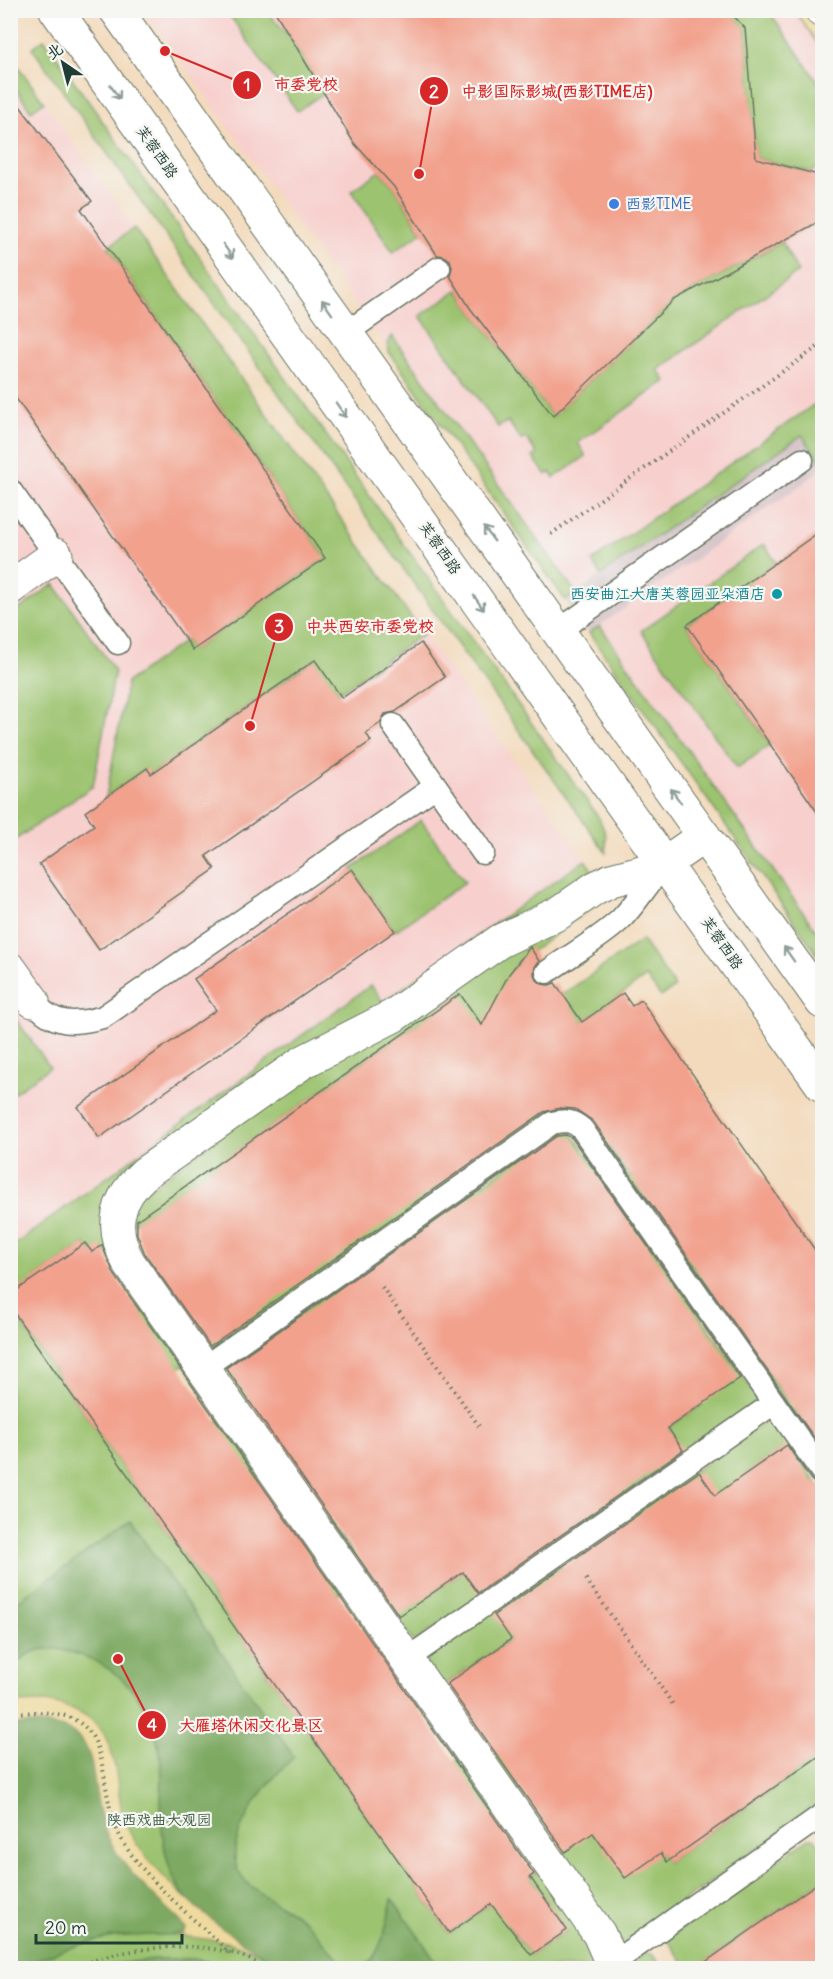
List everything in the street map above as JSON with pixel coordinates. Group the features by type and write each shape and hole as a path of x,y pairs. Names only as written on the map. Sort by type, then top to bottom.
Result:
{"main road":[{"name":"芙蓉西路","path":"57,10 822,1085"},
{"path":"116,10 822,1002"},
{"path":"10,588 56,555"},
{"path":"610,1966 609,1957 599,1934 129,1263 118,1239 118,1215 127,1191 135,1181 303,1062 393,1016 500,940 559,913 595,888 611,880 665,864 704,836"}],"lane":[{"path":"346,333 439,268"},
{"path":"558,631 802,460"},
{"path":"10,490 118,643"},
{"path":"393,725 483,853"},
{"path":"19,989 49,1016 70,1023 81,1023 103,1017 436,786"},
{"path":"547,972 618,922 632,908 653,876 665,864"},
{"path":"202,1368 552,1123 564,1120 576,1123 582,1129 822,1472"},
{"path":"407,1659 774,1402"},
{"path":"610,1966 822,1815"}],"path":[{"path":"551,534 822,344"},
{"path":"361,1257 479,1426"},
{"path":"564,1549 674,1706"},
{"path":"10,1714 46,1713 66,1717 86,1728 98,1745 113,1820 127,1848 161,1887 232,1955"},
{"path":"73,1968 105,1956 142,1949 170,1947 199,1948 232,1955 265,1968"}],"shaded area":[{"path":"145,11 822,11 822,961 366,319"},
{"path":"11,55 585,860 383,1002 371,985 11,1248"},
{"path":"802,434 822,464 822,470 589,633 565,600"}],"green space":[{"path":"238,11 266,11 291,38 324,93 297,111 230,16"},
{"path":"728,11 769,11 822,88 822,165 811,172 756,158 745,28"},
{"path":"44,39 599,818 606,835 606,853 32,48"},
{"path":"10,55 44,102 31,111 11,82"},
{"path":"379,171 394,187 422,232 393,252 351,191"},
{"path":"134,228 423,634 338,693 314,660 151,774 146,769 106,797 127,682 186,640 193,650 325,558 108,247"},
{"path":"782,242 798,272 658,370 666,381 578,443 586,456 554,478 550,472 546,475 533,457 537,454 526,438 521,440 508,421 498,427 420,316 458,290 553,416 674,300"},
{"path":"392,336 576,593 565,600 389,352 388,344"},
{"path":"822,399 822,464 802,435 601,575 592,561"},
{"path":"764,544 776,562 687,625 770,745 737,768 641,631"},
{"path":"54,584 115,671 93,786 12,842 10,840 11,615"},
{"path":"600,626 822,939 822,961 589,633"},
{"path":"421,820 465,882 395,931 352,869"},
{"name":"陕西戏曲大观园","path":"585,860 595,874 108,1212 588,1937 599,1968 11,1968 10,1307 370,1820 446,1834 402,1866 449,1933 494,1902 509,1927 531,1955 567,1931 530,1877 539,1870 502,1817 492,1824 451,1764 460,1758 423,1704 413,1711 371,1651 381,1644 343,1591 334,1597 292,1537 301,1531 264,1477 254,1484 213,1425 222,1418 184,1364 175,1371 133,1311 143,1304 106,1251 96,1257 85,1243 11,1295 10,1248 371,985 383,1002"},
{"path":"603,899 519,961 506,981 497,1004 554,1003 563,994 642,940 675,987 661,997 646,977 551,1044 551,1063 630,1177 639,1171 646,1180 637,1187 746,1342 755,1336 762,1347 754,1353 787,1401 796,1395 803,1405 794,1411 822,1451 822,1456 583,1116 210,1350 171,1295 201,1274 460,994 128,1227 135,1199 313,1068 509,948"},
{"path":"13,1015 50,1067 11,1095 10,1017"},
{"path":"558,1131 571,1132 756,1395 756,1402 414,1642 221,1374 222,1367 354,1275 361,1276 317,1355 247,1404 296,1472 326,1451 348,1482 317,1504 364,1570 395,1549 428,1596 674,1438 668,1428 702,1405 378,1265 379,1257"},
{"path":"767,1420 774,1421 822,1491 822,1512 779,1451 711,1499 582,1556 583,1549"},
{"path":"130,1521 294,1757 270,1782 246,1817 238,1835 235,1853 237,1869 254,1889 309,1925 333,1954 350,1968 281,1968 227,1933 185,1896 172,1873 165,1850 161,1814 162,1770 152,1723 143,1705 118,1676 83,1656 55,1649 40,1650 27,1655 11,1671 11,1606"},
{"path":"558,1566 564,1568 514,1637 444,1685 493,1754 523,1732 545,1764 515,1786 561,1852 592,1831 661,1853 667,1862 822,1754 822,1804 625,1942 618,1942 425,1665 426,1658"},
{"path":"53,1724 71,1731 86,1745 92,1761 106,1832 129,1869 181,1922 186,1929 183,1934 108,1938 71,1947 11,1968 11,1725"},
{"path":"809,1838 814,1838 822,1848 822,1880 697,1968 687,1968 669,1942 670,1936"},
{"path":"392,1899 441,1968 363,1968 370,1962 380,1946"},
{"path":"645,1953 652,1954 663,1968 623,1968"},
{"path":"155,1959 194,1959 240,1968 103,1968"}],"sand":[{"path":"795,11 822,11 822,50"},
{"path":"46,1702 79,1712 100,1728 112,1753 125,1822 137,1844 167,1880 204,1914 259,1952 227,1942 175,1935 183,1934 186,1929 132,1873 109,1839 101,1815 89,1754 81,1740 67,1729 45,1724 11,1725 11,1703"}],"building":[{"name":"西影TIME","path":"274,10 728,10 745,28 756,158 822,176 822,220 674,300 553,416 470,308 450,276 452,267 450,260 437,255 394,187 354,143"},
{"path":"10,93 92,201 81,209 325,558 193,650 10,390"},
{"name":"西安曲江大唐芙蓉园亚朵酒店","path":"822,530 822,819 687,625"},
{"path":"421,643 445,677 395,712 385,714 380,723 366,733 371,741 206,856 215,869 99,950 39,864 94,825 85,812 147,768 151,774 315,660 342,698"},
{"path":"352,869 395,931 99,1138 78,1107 216,1010 194,979"},
{"path":"530,947 539,961 535,967 536,979 542,984 555,983 582,1022 623,993 632,1006 641,1000 822,1260 822,1449 593,1121 575,1109 560,1108 544,1112 210,1346 145,1254 137,1234 137,1220 460,994 482,1025 509,974"},
{"path":"566,1135 572,1138 740,1378 668,1428 683,1450 478,1593 463,1572 399,1616 226,1368 557,1136"},
{"path":"85,1243 92,1252 102,1245 114,1274 534,1874 530,1877 567,1930 531,1955 491,1904 449,1933 10,1307 10,1295"},
{"path":"787,1445 811,1480 822,1485 822,1754 667,1862 661,1853 625,1878 593,1833 565,1852 447,1684 511,1639 494,1615 699,1472 715,1495"},
{"path":"822,1880 822,1968 697,1968"}],"place":[{"name":"市委党校","path":"165,51"},
{"name":"中影国际影城(西影TIME店)","path":"419,174"},
{"name":"西影TIME","path":"614,204"},
{"name":"西安曲江大唐芙蓉园亚朵酒店","path":"777,594"},
{"name":"中共西安市委党校","path":"250,726"},
{"name":"大雁塔休闲文化景区","path":"118,1659"}]}
